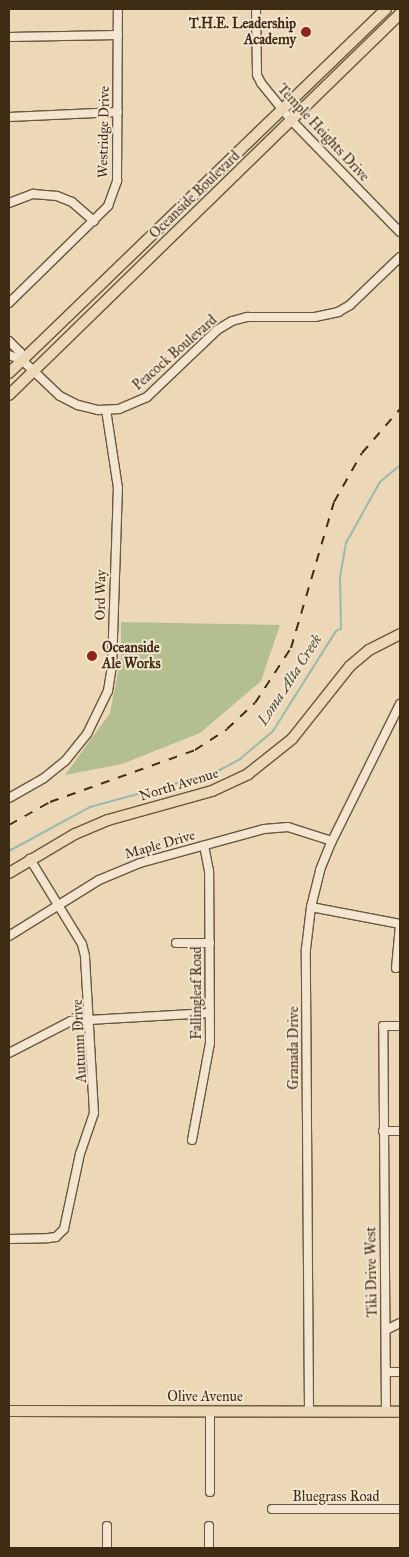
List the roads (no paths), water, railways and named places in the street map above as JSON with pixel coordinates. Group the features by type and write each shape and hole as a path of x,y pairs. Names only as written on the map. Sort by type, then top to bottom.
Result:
{"main road":[{"name":"Oceanside Boulevard","path":"9,373 386,9"},
{"name":"Oceanside Boulevard","path":"9,395 400,14"},
{"name":"North Avenue","path":"9,873 75,834 108,820 212,791 248,774 292,740 350,666 369,650 400,634"},
{"name":"Olive Avenue","path":"9,1411 400,1412"}],"street":[{"name":"Westridge Drive","path":"9,303 108,206 117,181 118,9"},
{"name":"Temple Heights Drive","path":"256,9 257,75 291,120 400,232"},
{"path":"9,36 118,35"},
{"path":"9,117 118,112"},
{"path":"9,203 33,194 57,196 72,202 94,221"},
{"name":"Peacock Boulevard","path":"9,340 20,352 22,360 60,396 78,405 106,410 119,409 148,397 217,330 232,321 247,317 315,317 338,312 350,305 400,257"},
{"path":"9,356 22,360"},
{"name":"Ord Way","path":"9,798 44,778 66,760 87,734 108,691 112,667 118,488 106,410"},
{"name":"Granada Drive","path":"309,1411 306,949 311,907 332,841 400,704"},
{"name":"Maple Drive","path":"9,936 57,905 120,870 204,845 264,829 288,827 332,841"},
{"name":"Fallingleaf Road","path":"192,1140 210,1043 210,871 204,845"},
{"name":"Autumn Drive","path":"9,1239 48,1238 62,1232 80,1154 94,1113 91,1019 85,956 82,944 30,859"},
{"path":"311,907 400,924 396,968"},
{"path":"176,943 210,943"},
{"path":"9,1053 57,1026 91,1019 210,1013"},
{"name":"Tiki Drive West","path":"386,1412 388,1329 383,1312 383,1026 400,1026"},
{"path":"383,1131 400,1132"},
{"path":"388,1329 400,1323"},
{"path":"386,1372 400,1372"},
{"path":"210,1411 210,1492"},
{"name":"Bluegrass Road","path":"272,1509 400,1509"},
{"path":"107,1526 107,1548"},
{"path":"210,1526 210,1548"}],"waterway":[{"name":"Loma Alta Creek","path":"9,851 90,807 214,773 240,759 273,731 336,631 341,629 340,577 346,543 380,482 400,465"}],"railway":[{"path":"9,825 50,802 195,750 227,729 255,703 291,648 334,502 362,453 400,409"}],"place":[{"name":"T.H.E. Leadership Academy","path":"306,32"},
{"name":"Oceanside Ale Works","path":"92,656"}]}
